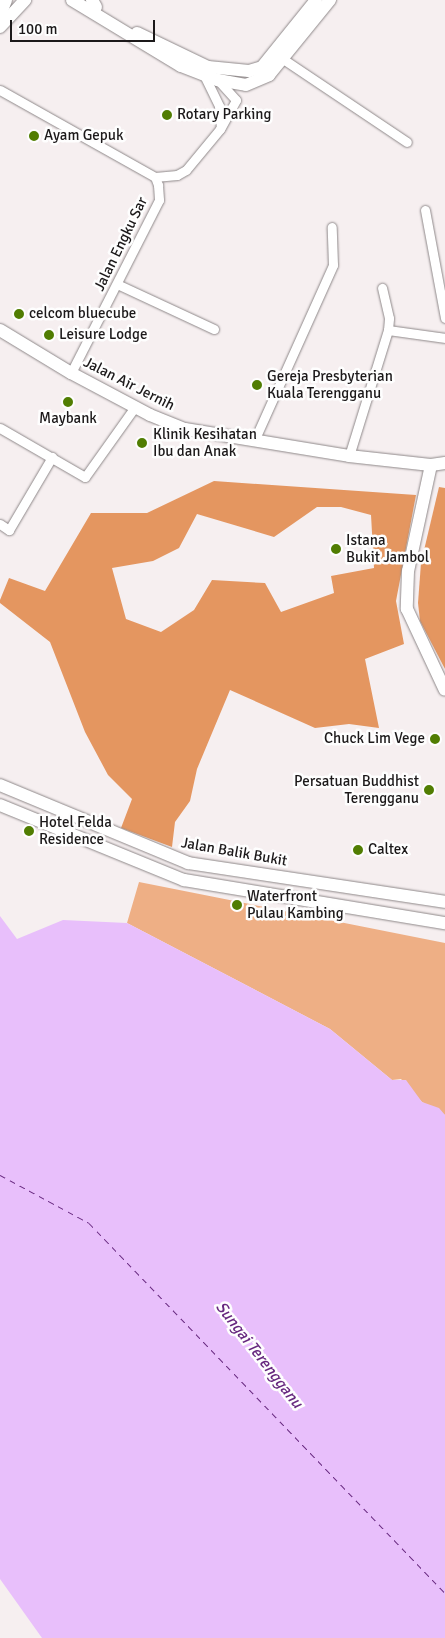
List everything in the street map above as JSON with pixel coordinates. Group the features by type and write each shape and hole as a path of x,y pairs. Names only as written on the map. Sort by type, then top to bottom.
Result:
{"main road":[{"path":"0,15 6,0"},
{"path":"0,27 25,0"},
{"path":"72,0 161,56 204,75 237,84 258,82 269,76 330,0"},
{"path":"92,2 186,60 232,72 262,67 316,0"},
{"name":"Jalan Air Jernih","path":"0,331 71,373 136,407 185,429 349,456 431,465 445,463"},
{"path":"431,465 408,571 407,609 445,690"},
{"name":"Jalan Balik Bukit","path":"0,785 188,863 445,902"},
{"path":"0,805 184,880 445,923"}],"street":[{"path":"283,59 407,142"},
{"path":"204,75 219,106 220,129"},
{"path":"0,90 155,177 177,175 186,170 220,129 236,100 230,89 218,80"},
{"name":"Jalan Engku Sar","path":"71,373 159,200 155,177"},
{"path":"425,210 445,318"},
{"path":"254,440 333,265 332,227"},
{"path":"117,284 214,329"},
{"path":"349,456 388,330 389,318 382,288"},
{"path":"388,330 445,338 445,333"},
{"path":"0,428 85,477 136,407"},
{"path":"0,524 9,530 52,458"}],"shaded area":[{"path":"214,481 416,495 396,601 404,644 365,659 379,728 349,724 315,728 230,690 197,769 190,801 175,822 172,847 121,828 132,799 108,775 85,732 50,642 0,603 9,578 45,591 91,513 147,513","holes":["317,507 341,507 371,515 374,568 331,576 334,593 281,612 265,583 212,580 194,610 161,632 126,619 112,568 153,561 179,548 197,514 274,537"]},
{"path":"439,487 445,488 445,669 420,621 418,603 421,563"},
{"path":"139,882 445,943 445,1115 422,1102 401,1079 392,1080 330,1029 127,923"}],"water":[{"name":"Sungai Terengganu","path":"0,916 17,939 63,920 127,923 330,1029 392,1080 406,1080 422,1102 439,1108 445,1115 445,1638 42,1638 0,1579"}],"ferry route":[{"path":"0,1175 89,1223 445,1593"}],"place":[{"name":"Rotary Parking","path":"167,115"},
{"name":"Ayam Gepuk","path":"34,136"},
{"name":"celcom bluecube","path":"19,314"},
{"name":"Leisure Lodge","path":"49,335"},
{"name":"Gereja Presbyterian Kuala Terengganu","path":"257,385"},
{"name":"Maybank","path":"68,402"},
{"name":"Klinik Kesihatan Ibu dan Anak","path":"142,443"},
{"name":"Istana Bukit Jambol","path":"336,549"},
{"name":"Chuck Lim Vege","path":"435,739"},
{"name":"Persatuan Buddhist Terengganu","path":"429,790"},
{"name":"Hotel Felda Residence","path":"29,831"},
{"name":"Caltex","path":"358,850"},
{"name":"Waterfront Pulau Kambing","path":"237,905"}]}
